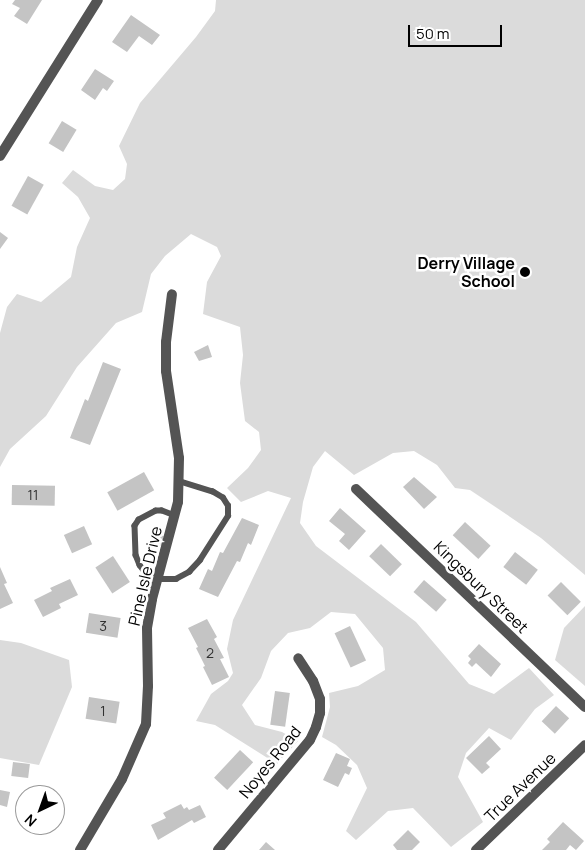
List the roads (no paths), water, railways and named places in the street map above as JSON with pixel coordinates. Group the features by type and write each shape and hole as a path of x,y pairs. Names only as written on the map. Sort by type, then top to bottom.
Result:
{"street":[{"path":"0,156 98,0"},
{"name":"Pine Isle Drive","path":"80,850 122,779 134,756 146,724 148,701 147,628 175,516 180,482 179,458 166,371 166,342 172,294"},
{"name":"Kingsbury Street","path":"356,489 585,707"},
{"name":"Noyes Road","path":"218,850 310,740 316,727 320,713 320,699 313,681 298,658"},
{"name":"True Avenue","path":"476,850 585,745"}],"lane":[{"path":"175,516 162,511 156,511 138,520 135,526 136,555 140,565 145,572 158,579 176,579 189,572 200,560 228,516 228,506 223,498 213,492 180,482"}],"place":[{"name":"Derry Village School","path":"525,272"}]}
